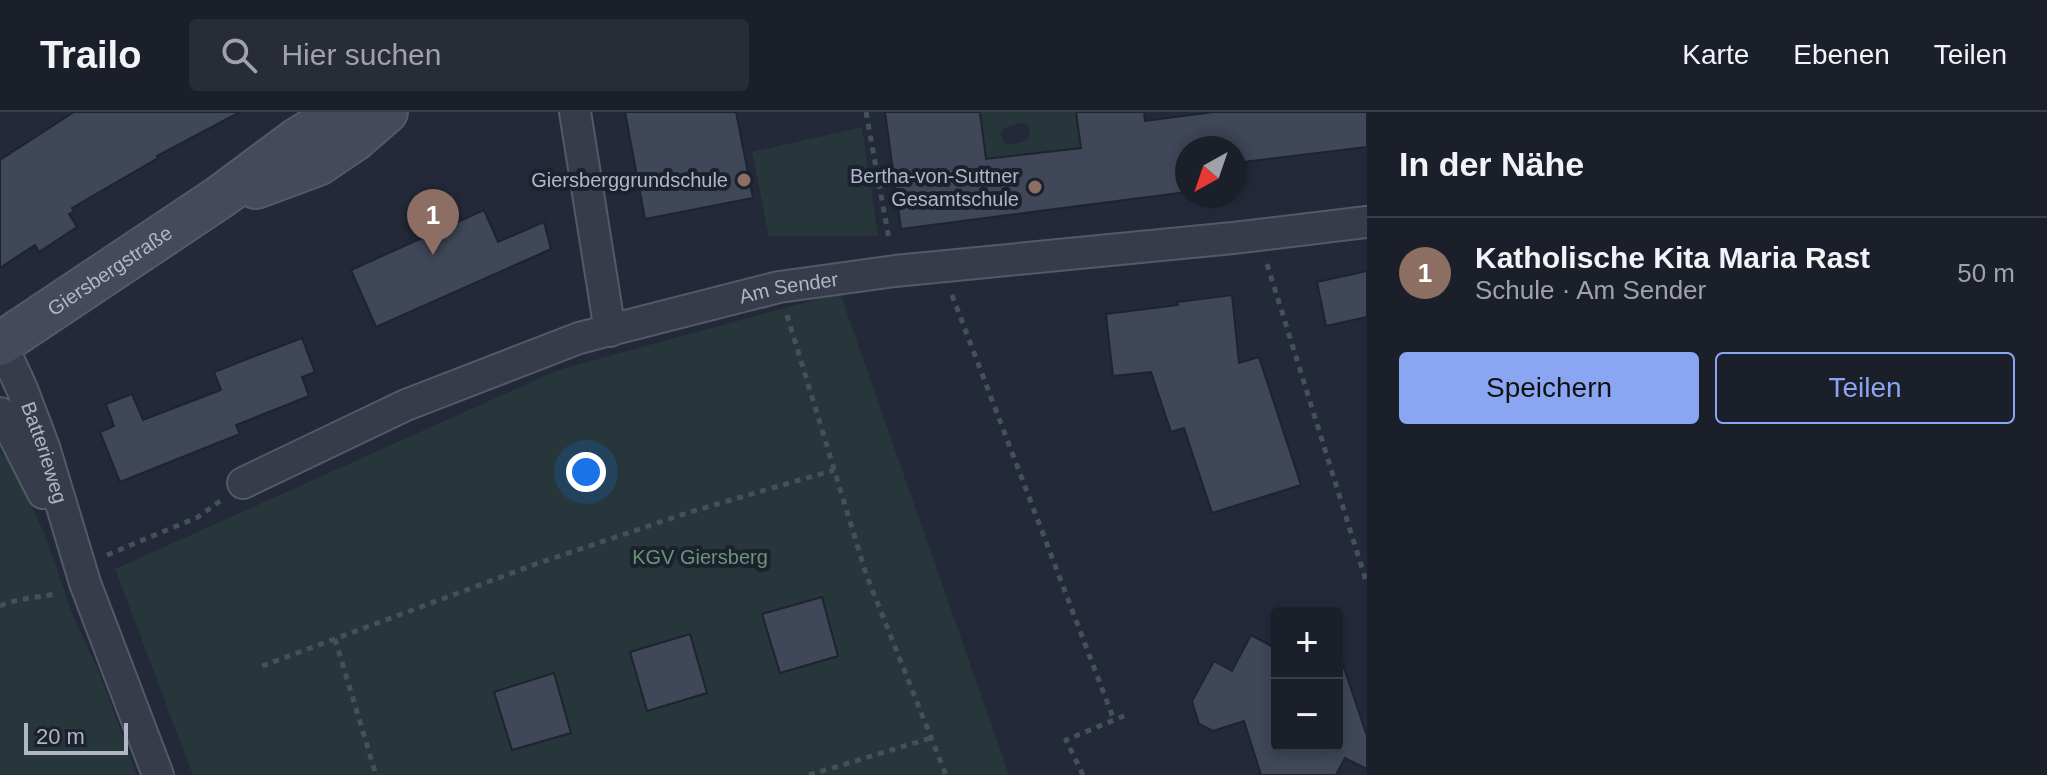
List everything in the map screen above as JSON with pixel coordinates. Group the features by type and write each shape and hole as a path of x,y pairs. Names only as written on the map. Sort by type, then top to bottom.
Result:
{"street":[{"name":"Giersbergstraße","path":"1,344 220,197 298,139 342,112"},
{"name":"Giersbergstraße","path":"220,197 318,164 355,139 386,112"},
{"path":"575,112 610,331"},
{"name":"Am Sender","path":"243,483 406,405 579,338 779,287 895,271 1258,236 1367,222"},
{"name":"Batterieweg","path":"1,344 44,447 80,566 158,775"},
{"name":"Batterieweg","path":"0,413 80,566"}],"path":[{"path":"866,112 895,271"},
{"path":"1258,236 1367,584"},
{"path":"941,267 1114,720"},
{"path":"779,287 866,574 946,775"},
{"path":"262,666 536,564 690,512 834,470"},
{"path":"80,566 198,517 243,483"},
{"path":"0,606 16,599"},
{"path":"335,639 376,775"},
{"path":"1083,775 1066,740 1126,715"},
{"path":"809,775 931,738"}],"green space":[{"path":"980,112 1076,112 1081,148 986,159","holes":["1022,123 1027,125 1030,132 1028,139 1008,145 1003,140 1001,132 1007,127"]},
{"path":"862,127 878,236 769,236 752,152"},
{"name":"KGV Giersberg","path":"840,293 1009,775 193,775 115,569 558,370"},
{"path":"0,451 13,466 45,535 72,613 100,675 137,775 0,775"}],"building":[{"path":"74,112 240,112 157,156 72,208 74,211 69,214 77,227 39,252 35,245 0,268 0,160"},
{"path":"625,112 736,112 753,198 645,219"},
{"name":"Bertha-von-Suttner Gesamtschule","path":"885,112 980,112 986,159 1081,148 1076,112 1144,112 1145,121 1214,112 1367,112 1367,147 1247,162 1247,136 1175,136 1175,194 901,229"},
{"path":"484,210 498,242 544,222 551,249 376,327 351,270"},
{"path":"1367,271 1367,317 1326,326 1317,282"},
{"path":"1232,295 1239,363 1259,357 1301,485 1212,513 1184,428 1171,432 1151,372 1113,376 1106,314"},
{"path":"302,338 315,372 302,377 309,396 236,425 240,434 120,482 100,432 114,426 106,404 132,394 143,420 221,390 214,372"},
{"path":"822,597 838,656 780,673 762,614"},
{"path":"690,634 707,693 647,711 630,652"},
{"path":"1251,635 1271,646 1271,751 1343,751 1343,665 1367,736 1367,769 1345,758 1336,775 1261,775 1244,721 1213,731 1199,724 1192,701 1214,661 1232,671"},
{"path":"554,673 571,733 512,750 494,692"}],"place":[{"name":"Giersberggrundschule","path":"744,180"},
{"name":"Bertha-von-Suttner Gesamtschule","path":"1035,187"},
{"name":"Katholische Kita Maria Rast","path":"433,255"}]}
